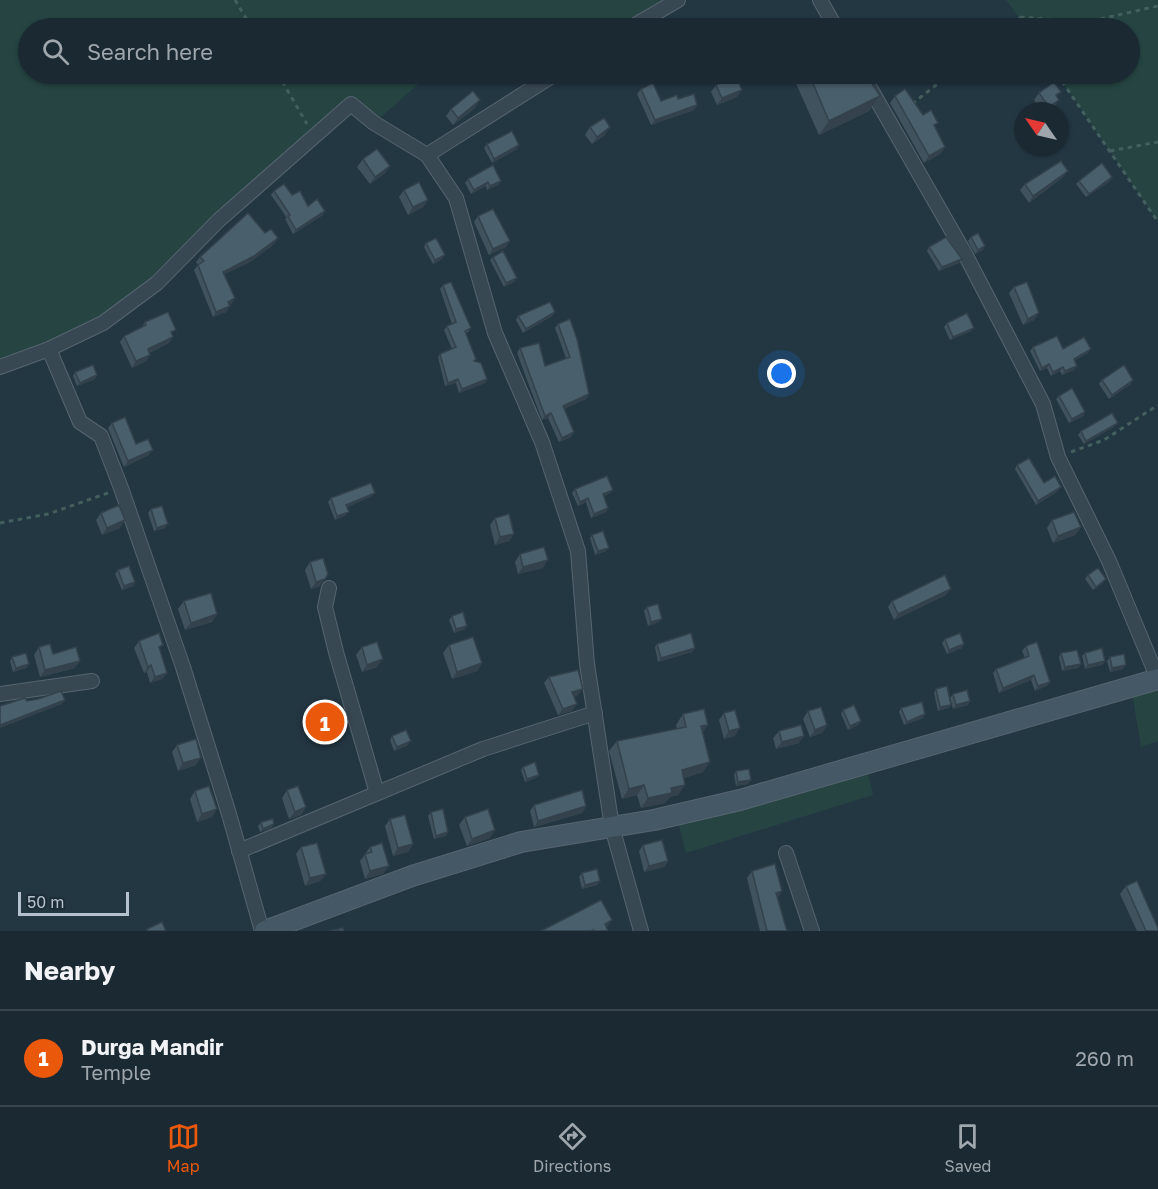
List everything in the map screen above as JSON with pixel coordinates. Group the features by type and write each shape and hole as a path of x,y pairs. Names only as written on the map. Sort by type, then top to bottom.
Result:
{"main road":[{"path":"263,931 412,876 521,842 612,827 740,800 1158,679"}],"street":[{"path":"647,18 678,0"},
{"path":"820,0 830,18"},
{"path":"427,155 539,84"},
{"path":"868,84 963,252 1043,404 1058,457 1109,561 1158,679"},
{"path":"0,367 49,349 103,323 158,283 219,220 351,104 375,123 427,155 456,198 495,333 542,442 578,551 587,664 612,827 641,931"},
{"path":"49,349 80,422 100,436 121,488 183,667 263,931"},
{"path":"329,588 325,607 330,630 377,793"},
{"path":"0,694 92,681"},
{"path":"239,851 483,749 595,712"},
{"path":"786,853 812,931"}],"path":[{"path":"235,0 246,18"},
{"path":"1105,18 1158,6"},
{"path":"1019,17 1033,18"},
{"path":"284,84 315,137"},
{"path":"890,123 938,84"},
{"path":"1064,84 1158,222"},
{"path":"1110,151 1158,142"},
{"path":"1058,457 1104,440 1158,405"},
{"path":"0,523 48,514 121,488"}],"green space":[{"path":"0,0 678,0 647,18 18,18 18,84 419,84 374,123 351,104 103,323 0,367"},
{"path":"1006,0 1158,0 1158,222 1064,84 1140,84 1140,18 1020,18"},
{"path":"1158,679 1158,741 1141,747 1131,687"},
{"path":"866,763 873,795 686,853 676,815"}],"building":[{"path":"653,84 661,101 677,95 678,99 694,94 697,105 655,120 641,89"},
{"path":"739,84 742,90 722,98 716,85"},
{"path":"813,84 872,84 880,96 829,121"},
{"path":"1051,84 1055,84 1061,92 1056,95 1059,100 1045,102 1039,93"},
{"path":"905,89 923,115 931,110 938,123 934,125 945,147 929,156 895,96"},
{"path":"473,91 480,100 458,118 451,109"},
{"path":"604,118 610,127 597,137 590,127"},
{"path":"512,131 519,145 494,159 487,144"},
{"path":"377,149 390,166 375,177 363,159"},
{"path":"1061,161 1068,171 1033,196 1025,184"},
{"path":"1102,163 1112,177 1089,194 1079,181"},
{"path":"493,165 501,181 490,186 488,182 474,190 468,179"},
{"path":"419,182 428,200 413,207 404,190"},
{"path":"284,184 292,195 300,191 308,206 317,199 325,211 296,230 288,216 290,215 274,191"},
{"path":"493,209 510,241 493,249 478,216"},
{"path":"248,213 265,233 271,229 278,238 254,256 223,272 235,298 228,302 230,306 216,312 198,265 204,261 200,257"},
{"path":"978,233 985,246 978,250 971,237"},
{"path":"946,237 962,259 942,267 929,247"},
{"path":"436,238 445,255 435,260 426,243"},
{"path":"503,251 517,278 506,283 493,257"},
{"path":"451,282 471,328 465,331 476,359 474,361 481,363 487,379 462,389 458,379 448,383 440,354 456,347 447,326 456,322 443,285"},
{"path":"1027,282 1039,313 1028,319 1014,287"},
{"path":"550,302 555,312 526,329 518,316"},
{"path":"168,312 176,330 171,332 173,337 148,349 150,355 136,361 124,336 146,325 145,322"},
{"path":"967,313 974,328 953,337 947,323"},
{"path":"570,319 577,339 589,394 563,406 574,432 562,438 551,413 545,416 520,348 539,343 545,366 570,357 558,324"},
{"path":"1057,336 1063,349 1084,337 1091,349 1074,359 1077,366 1065,371 1063,367 1053,372 1049,364 1042,368 1033,347"},
{"path":"93,365 97,375 80,383 75,372"},
{"path":"1124,365 1133,380 1112,395 1102,380"},
{"path":"1072,388 1085,412 1072,419 1059,396"},
{"path":"1112,413 1118,423 1086,441 1081,431"},
{"path":"125,417 136,444 148,439 153,450 128,461 112,423"},
{"path":"1029,458 1044,483 1055,476 1061,487 1038,501 1017,465"},
{"path":"607,476 613,490 603,494 608,508 594,514 588,498 580,502 575,489"},
{"path":"371,483 375,493 346,505 349,512 337,516 331,498"},
{"path":"119,505 125,520 107,528 101,513"},
{"path":"162,506 168,524 157,528 151,509"},
{"path":"1074,512 1081,527 1058,536 1052,520"},
{"path":"509,514 514,534 500,537 495,518"},
{"path":"603,531 609,548 598,551 592,535"},
{"path":"544,547 548,560 523,567 520,554"},
{"path":"323,558 328,574 325,579 316,582 310,562"},
{"path":"129,566 135,582 124,586 118,570"},
{"path":"1098,568 1106,579 1096,587 1088,575"},
{"path":"945,575 951,589 898,614 892,601"},
{"path":"211,593 217,614 191,623 184,601"},
{"path":"658,604 662,619 651,622 647,607"},
{"path":"463,612 467,626 456,629 452,616"},
{"path":"159,633 163,645 159,647 167,673 155,677 151,665 148,667 139,641"},
{"path":"691,633 695,648 661,658 657,644"},
{"path":"960,633 964,644 949,650 945,639"},
{"path":"473,637 482,663 457,672 449,645"},
{"path":"377,642 383,659 367,665 362,647"},
{"path":"1037,642 1050,682 1038,686 1034,675 1003,688 996,669 1029,656 1026,646"},
{"path":"50,644 53,654 76,647 80,661 45,670 39,647"},
{"path":"1102,648 1105,661 1088,665 1085,653"},
{"path":"1077,650 1081,664 1065,667 1061,653"},
{"path":"26,653 29,664 16,668 12,657"},
{"path":"1124,654 1126,665 1112,668 1110,657"},
{"path":"578,670 583,689 572,692 577,704 563,709 549,677"},
{"path":"947,686 951,705 940,707 936,689"},
{"path":"967,690 970,701 956,705 953,694"},
{"path":"61,691 65,700 0,725 0,706 25,698 27,701 38,699"},
{"path":"922,702 925,714 907,722 901,708"},
{"path":"854,705 861,721 850,726 843,710"},
{"path":"821,707 827,725 815,730 808,711"},
{"path":"704,709 708,725 701,726 710,762 682,770 685,785 671,788 672,793 648,798 644,785 629,789 617,741 686,727 683,714"},
{"path":"735,710 740,728 729,731 724,713"},
{"path":"801,725 804,736 782,742 779,731"},
{"path":"406,730 411,741 397,747 392,736"},
{"path":"196,739 201,758 183,763 177,745"},
{"path":"535,762 539,775 527,779 523,767"},
{"path":"749,769 751,780 738,782 736,771"},
{"path":"209,786 217,809 202,814 195,791"},
{"path":"298,786 306,807 295,812 287,790"},
{"path":"582,790 586,806 538,821 534,805"},
{"path":"443,809 448,832 436,836 431,812"},
{"path":"488,809 495,830 472,839 465,817"},
{"path":"405,815 413,844 398,848 390,819"},
{"path":"273,819 274,824 263,829 261,822"},
{"path":"662,840 668,861 649,866 643,845"},
{"path":"317,843 326,874 310,878 301,847"},
{"path":"382,843 389,866 370,871 365,854 372,852 370,847"},
{"path":"775,864 782,891 776,893 787,931 767,931 752,871"},
{"path":"597,869 600,881 585,885 582,873"},
{"path":"1137,881 1158,931 1146,931 1126,886"},
{"path":"601,900 612,920 605,924 608,931 541,931"},
{"path":"162,922 166,931 148,931 147,929"}],"place":[{"name":"Durga Mandir","path":"325,722"}]}
